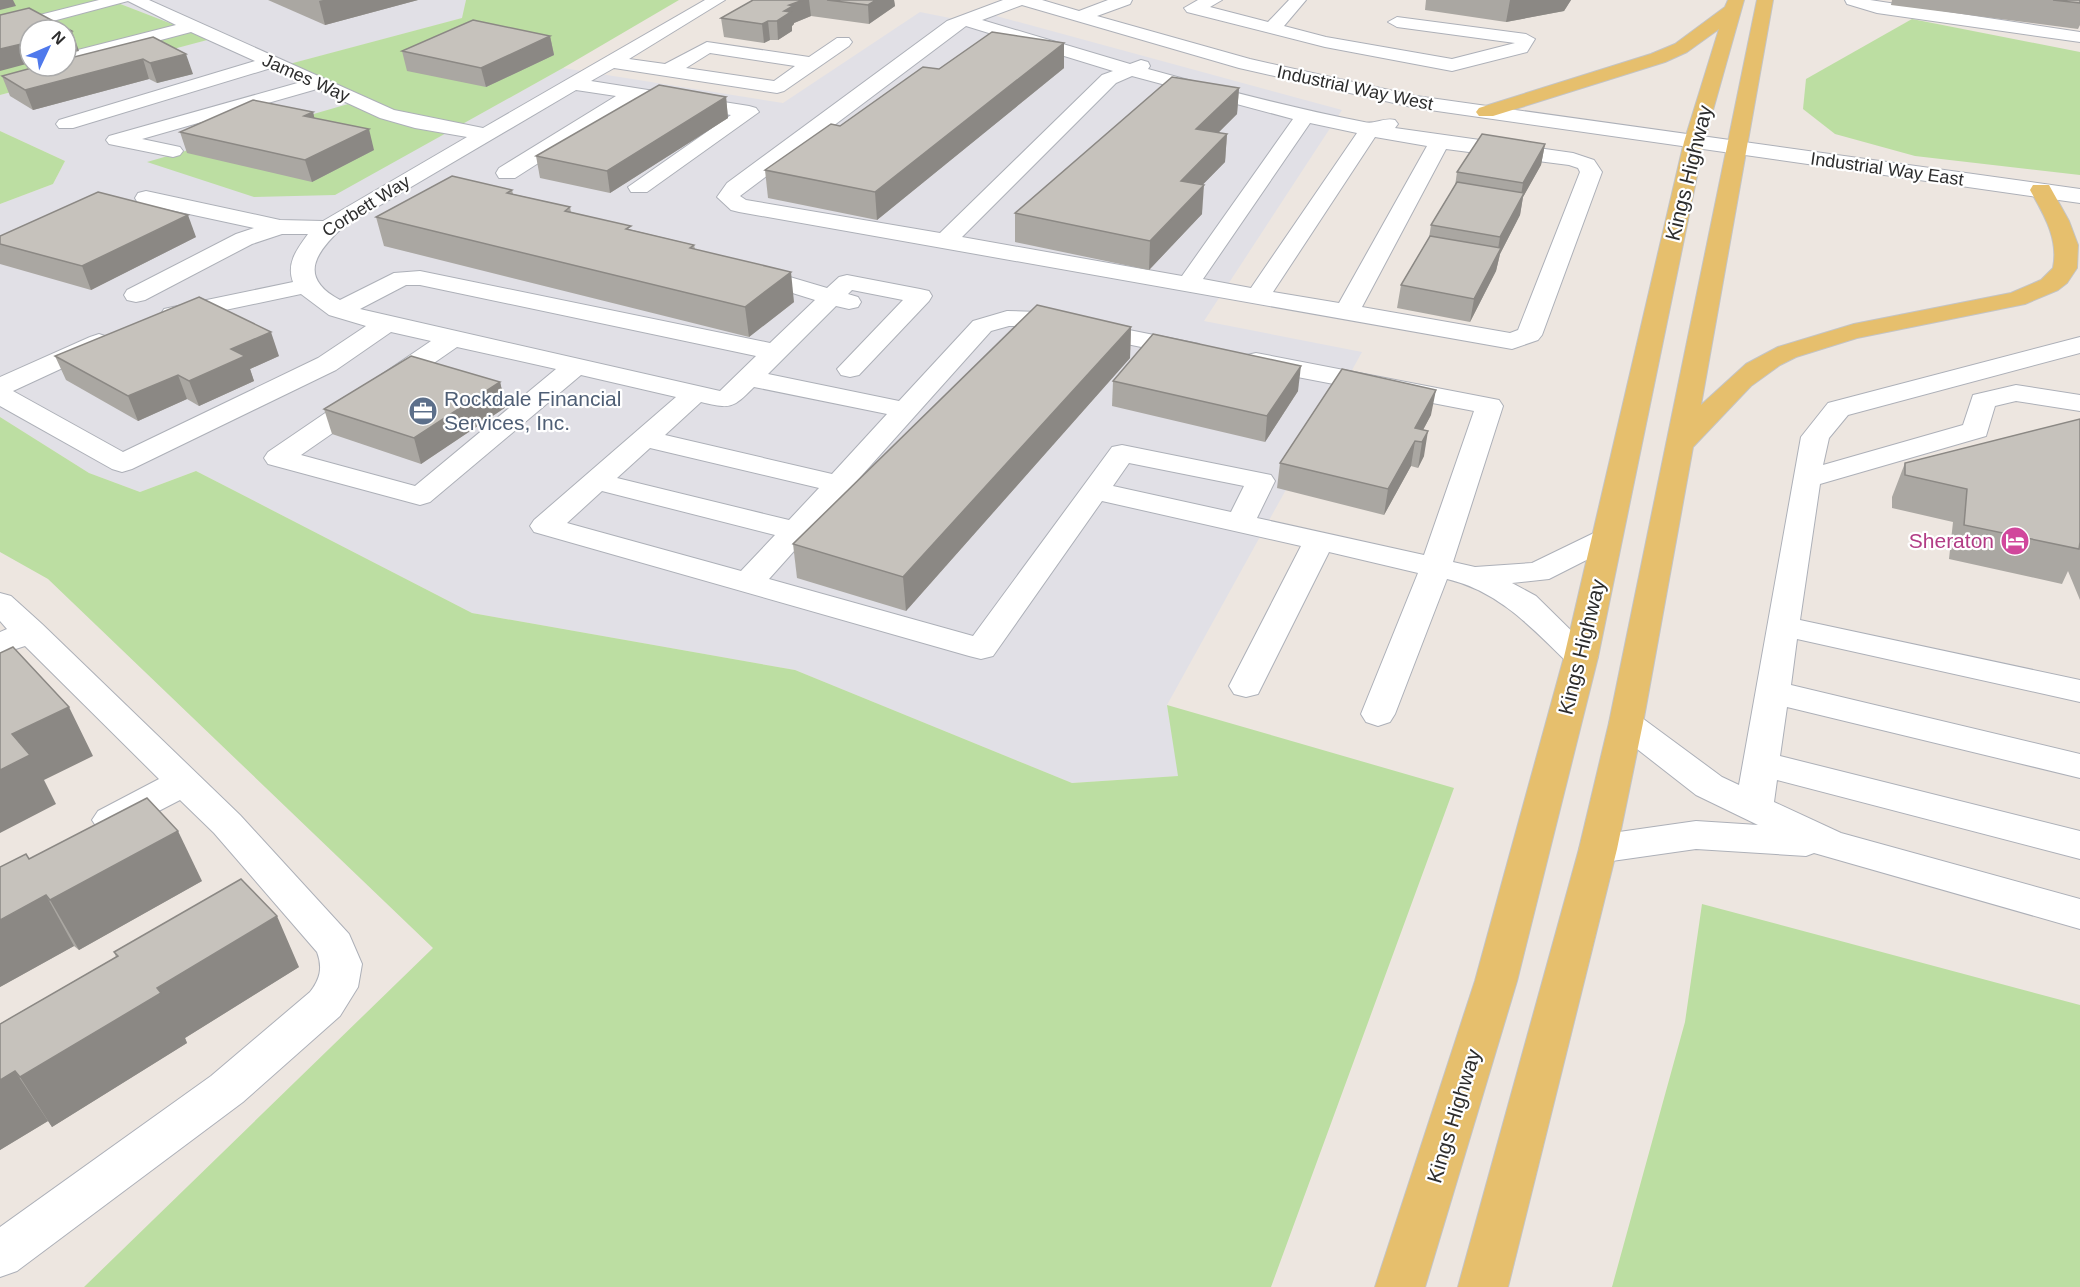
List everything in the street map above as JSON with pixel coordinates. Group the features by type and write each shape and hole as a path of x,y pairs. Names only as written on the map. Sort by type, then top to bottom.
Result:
{"main road":[{"name":"Kings Highway","path":"1483,1287 1598,849 1626,723 1765,0"},
{"name":"Kings Highway","path":"1400,1287 1496,981 1581,657 1694,142 1735,5"},
{"path":"1486,112 1658,58 1681,48 1735,5"},
{"path":"1678,447 1739,382 1786,352 1835,337 2010,299 2047,286 2060,277 2066,266 2072,227 2042,190"}],"street":[{"path":"0,17 120,0"},
{"name":"James Way","path":"135,0 401,119 484,134"},
{"name":"Corbett Way","path":"307,286 302,273 303,259 309,246 327,228 484,134 613,62 717,0"},
{"path":"963,20 1189,88 1305,116 1369,130 1573,159 1587,164 1591,172 1529,335 1512,341 739,205 728,197 735,188 953,25 963,20 1021,0"},
{"name":"Industrial Way West","path":"1021,0 1271,71 1382,95 1416,102 1694,142"},
{"path":"1080,16 1124,0"},
{"path":"1214,0 1193,8 1271,30 1376,51 1452,65 1521,48 1526,39 1402,15 1376,51"},
{"path":"1271,30 1298,0"},
{"path":"1853,0 1877,8 2080,37"},
{"path":"66,7 82,24"},
{"path":"0,30 66,7"},
{"path":"78,56 192,26"},
{"path":"102,34 122,44"},
{"path":"613,62 777,87 843,42"},
{"path":"669,70 707,47 813,63"},
{"path":"945,241 1109,80 1191,48"},
{"path":"66,124 272,62"},
{"path":"173,151 116,140 318,83"},
{"path":"574,84 749,112 639,187"},
{"path":"507,173 633,94"},
{"path":"1369,130 1364,117 1382,95"},
{"path":"1258,296 1369,130 1390,124 1416,102"},
{"path":"1188,284 1305,116"},
{"path":"1347,312 1440,140"},
{"name":"Industrial Way East","path":"1694,142 2080,196"},
{"path":"398,186 432,192"},
{"path":"146,198 280,227 327,228"},
{"path":"136,295 244,238 280,227"},
{"path":"732,267 829,298"},
{"path":"338,310 402,278 420,278 775,352"},
{"path":"0,387 135,326 191,309 307,286 313,294 338,310 726,400 847,282 920,296 849,369"},
{"path":"748,583 982,326 1007,318 1039,319 1489,406 1436,567 1378,714"},
{"path":"0,395 122,463 327,364 387,323"},
{"path":"452,338 278,458 420,496 576,366"},
{"path":"1754,809 1806,479 1815,437 1838,409 2080,345"},
{"path":"748,378 906,411"},
{"path":"696,393 545,526 981,649 1122,453 1261,481 1240,523"},
{"path":"1806,479 1976,430 1983,401 2016,393 2080,403"},
{"path":"646,439 839,484"},
{"path":"596,481 796,531"},
{"path":"1096,491 1475,576 1525,603 1581,657"},
{"path":"1475,576 1538,572 1607,538"},
{"path":"1246,686 1319,541"},
{"path":"0,603 15,637 184,782 227,824 335,945 342,964 337,987 325,1004 227,1089 0,1255"},
{"path":"1782,626 2080,691"},
{"path":"1772,692 2080,766"},
{"path":"1626,723 1709,786 1829,844 2080,914"},
{"path":"1760,763 2080,845"},
{"path":"82,836 184,782"},
{"path":"1598,849 1696,835 1829,844"}],"shaded area":[{"path":"110,0 466,0 463,18 279,67 356,101 335,194 563,68 783,103 920,12 955,19 978,11 1342,110 1204,321 1362,352 1167,705 1179,776 1072,783 795,670 472,613 196,471 140,492 89,473 0,417 0,204 53,184 65,161 0,131 0,95 64,78 78,78 78,74 210,39"}],"green space":[{"path":"0,0 110,0 211,39 78,74 78,18 18,18 18,78 64,78 0,95"},
{"path":"466,0 679,0 563,68 335,195 254,197 147,162 355,102 278,67 462,18"},
{"path":"1912,19 2080,52 2080,175 1915,156 1835,134 1803,109 1806,79"},
{"path":"0,131 65,161 53,184 0,204"},
{"path":"0,417 89,473 140,492 196,471 472,613 795,670 1072,783 1178,776 1167,705 1454,788 1271,1287 84,1287 433,948 48,579 0,552"},
{"path":"1702,904 2080,1005 2080,1287 1612,1287 1685,1022"}],"building":[{"path":"753,0 803,0 789,5 793,6 784,11 791,12 777,21 762,24 721,18"},
{"path":"827,0 876,0 868,5"},
{"path":"2053,0 2080,0 2080,3"},
{"path":"29,8 48,18 18,18 18,45 0,49 0,15"},
{"path":"473,20 550,36 481,68 402,51"},
{"path":"992,32 1064,43 875,192 765,170 831,124 840,126 923,67 939,69"},
{"path":"153,37 186,54 150,63 143,59 78,76 78,56"},
{"path":"18,72 18,78 71,78 25,90 2,76"},
{"path":"1172,77 1239,88 1196,129 1227,134 1181,181 1204,185 1150,241 1015,213"},
{"path":"659,85 726,97 607,171 536,156"},
{"path":"253,100 313,112 304,116 369,129 305,160 180,132"},
{"path":"1482,134 1545,144 1523,183 1457,172"},
{"path":"452,176 512,190 507,193 570,207 565,211 631,226 626,229 694,245 690,248 791,272 745,307 376,217"},
{"path":"1457,182 1524,193 1500,237 1431,225"},
{"path":"98,192 188,215 82,266 0,244 0,236"},
{"path":"1430,236 1501,248 1474,299 1401,285"},
{"path":"199,297 271,332 231,349 245,356 189,381 178,375 128,396 55,356"},
{"path":"1037,305 1131,327 903,577 793,544"},
{"path":"1153,334 1301,366 1267,416 1113,381"},
{"path":"411,356 500,382 414,438 324,409"},
{"path":"1342,369 1436,390 1415,428 1428,431 1422,442 1415,441 1388,489 1280,463"},
{"path":"2080,419 2079,549 1964,525 1967,489 1905,475 1905,463"},
{"path":"13,647 69,707 12,734 30,755 0,770 0,653"},
{"path":"147,798 178,831 50,900 46,895 0,920 0,867 26,854 29,859"},
{"path":"241,879 277,916 157,988 161,993 20,1077 15,1071 0,1080 0,1024 118,956 114,952"}],"place":[{"name":"Rockdale Financial Services, Inc.","path":"423,411"},
{"name":"Sheraton","path":"2015,541"}]}
